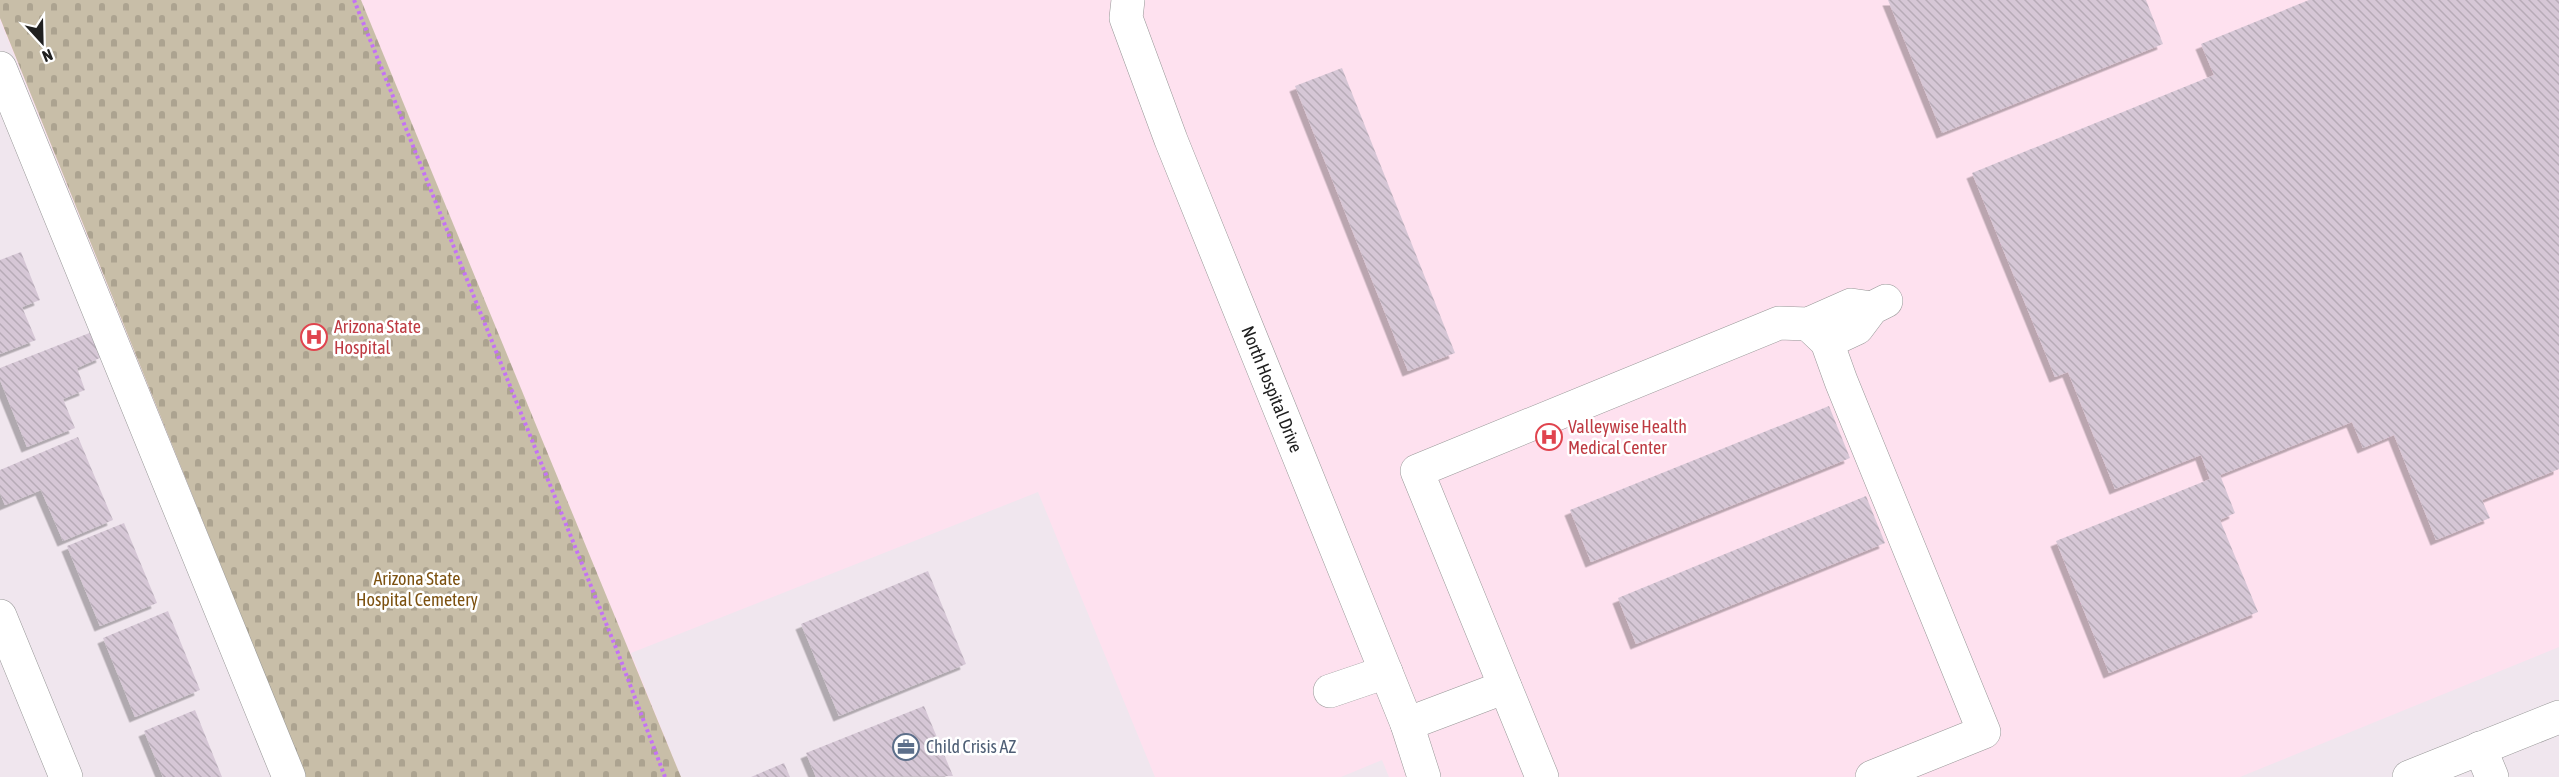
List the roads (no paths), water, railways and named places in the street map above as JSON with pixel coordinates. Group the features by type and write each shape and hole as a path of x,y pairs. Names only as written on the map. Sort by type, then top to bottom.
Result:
{"street":[{"name":"North Hospital Drive","path":"1128,0 1126,18 1171,140 1407,724 1424,777"},
{"path":"0,68 289,777"},
{"path":"1818,333 1851,304 1879,304"},
{"path":"1542,777 1417,471 1779,323 1818,333"},
{"path":"1818,333 1841,381 1983,732 1872,777"},
{"path":"0,616 66,777"},
{"path":"1330,691 1386,672"},
{"path":"1407,724 1505,687"},
{"path":"2409,777 2486,763 2559,717"}],"place":[{"name":"Arizona State Hospital","path":"314,337"},
{"name":"Valleywise Health Medical Center","path":"1549,437"},
{"name":"Child Crisis AZ","path":"906,747"}],"park label":[{"name":"Arizona State Hospital Cemetery","path":"417,589"}]}
